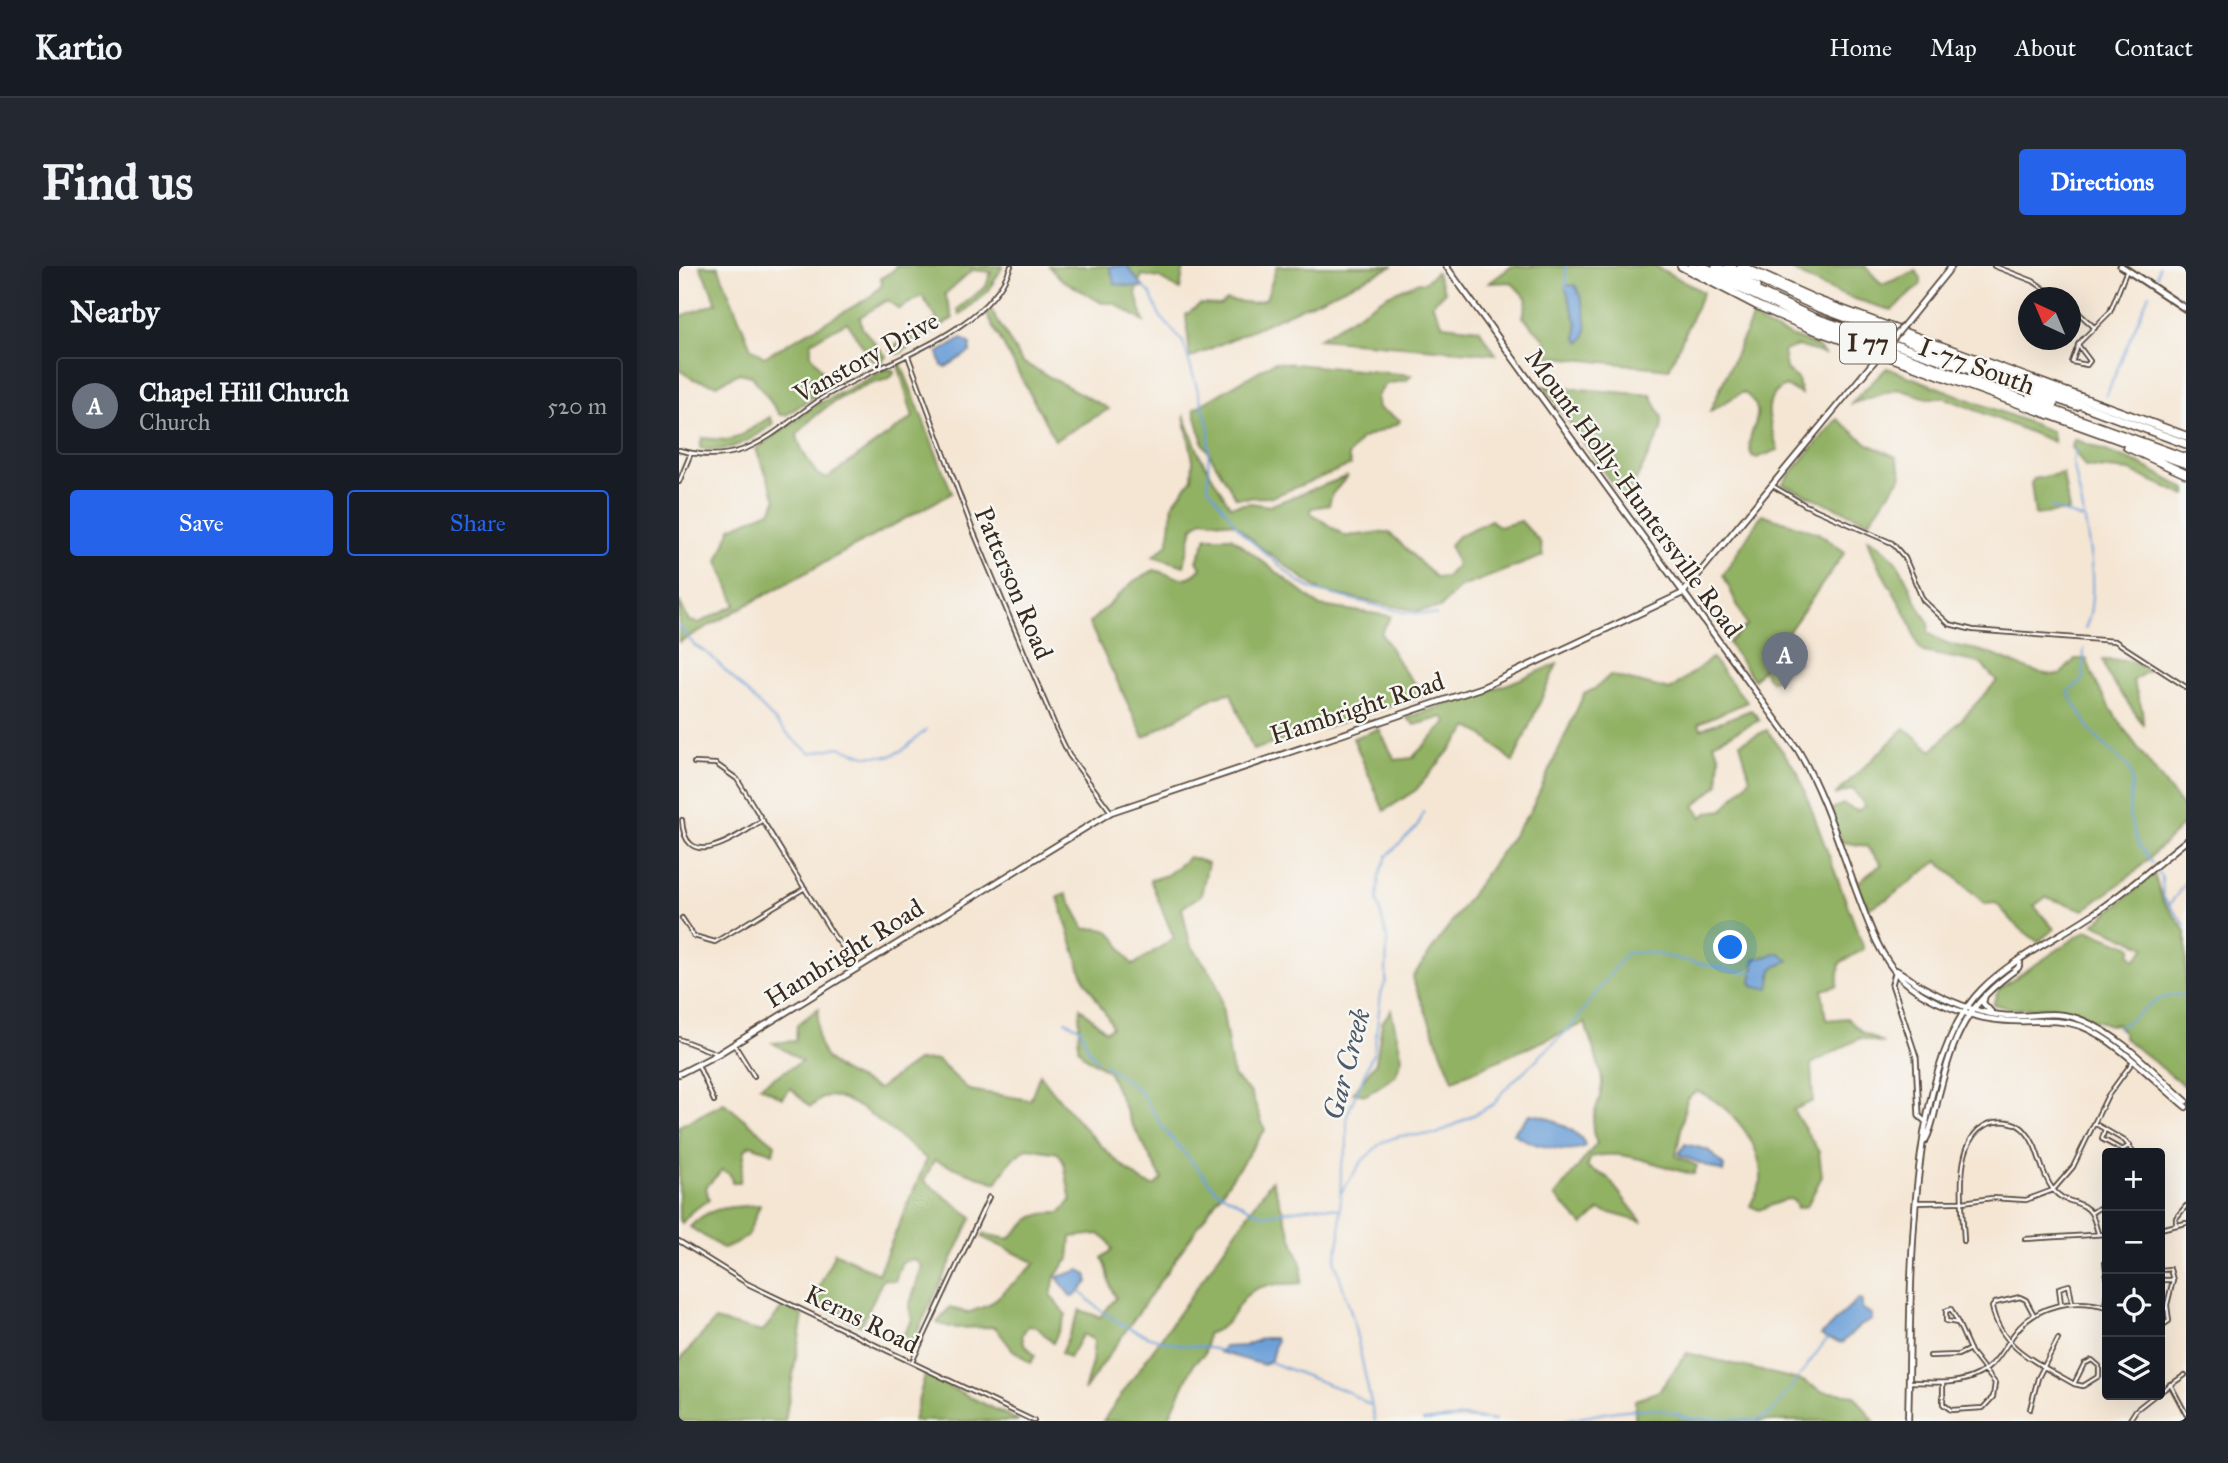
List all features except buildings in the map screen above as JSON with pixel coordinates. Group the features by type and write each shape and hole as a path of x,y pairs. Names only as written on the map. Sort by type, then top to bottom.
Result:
{"highway":[{"name":"I-77 South","path":"1681,266 1793,321 2047,399 2065,406 2115,438 2186,464"},
{"name":"I 77","path":"1692,266 1811,322 2047,399"},
{"path":"1701,266 1781,303 2065,406"},
{"path":"1716,266 1783,299 1878,338"},
{"name":"I 77","path":"1728,266 1817,307 2065,406 2186,436"},
{"name":"I 77","path":"1741,266 2047,399"},
{"name":"I 77","path":"2065,406 2121,418 2186,444"},
{"name":"I 77","path":"2065,406 2106,429 2186,458"},
{"path":"2115,438 2128,447 2186,474"}],"main road":[{"name":"Mount Holly-Huntersville Road","path":"1445,266 1805,761 1874,938 1896,970 1968,1009"},
{"name":"Hambright Road","path":"679,1074 734,1044 1111,812 1483,687 1683,593 1952,266"},
{"path":"2124,268 2186,309"},
{"path":"1908,1421 1916,1202 1923,1143 1944,1054 1968,1009 1985,986 2098,911 2186,842"},
{"path":"1923,1143 1929,1134 1947,1065 1968,1009 1989,989 2018,968 2020,962"},
{"path":"1989,989 1983,1003 1992,1014"},
{"path":"1968,1009 2008,1016 2046,1013 2081,1019 2108,1034 2186,1107"},
{"path":"1968,1009 2000,1021 2050,1020 2074,1024 2093,1032 2186,1101"}],"street":[{"name":"Vanstory Drive","path":"679,450 724,455 756,444 831,392 908,356 946,334 986,302 1004,283 1011,266"},
{"path":"1994,266 2042,287"},
{"path":"2081,342 2110,312 2124,268"},
{"path":"2081,316 2095,328"},
{"path":"2078,345 2090,361 2087,365 2072,362 2078,345"},
{"name":"Patterson Road","path":"908,356 972,528 1056,728 1073,762 1111,812"},
{"path":"679,482 691,453"},
{"path":"1773,486 1805,505 1895,545 1910,567 1923,600 1949,624 1973,630 2115,641 2186,687"},
{"path":"694,763 711,762 730,772 763,820 834,936 858,967"},
{"path":"682,820 688,839 701,848 709,849 724,844 763,820"},
{"path":"682,918 694,936 715,942 805,888"},
{"path":"1896,970 1892,984 1916,1054 1919,1116 1927,1123"},
{"path":"679,1038 717,1054"},
{"path":"734,1044 754,1076"},
{"path":"1916,1202 1963,1202 1991,1198 2027,1200 2053,1190 2073,1167 2114,1084 2134,1060"},
{"path":"698,1065 714,1101"},
{"path":"1964,1241 1961,1177 1965,1152 1979,1130 1994,1122 2010,1122 2026,1132 2038,1156 2041,1173 2059,1199 2084,1207 2091,1213 2098,1233"},
{"path":"2094,1123 2132,1148"},
{"path":"2105,1129 2102,1139 2122,1150 2130,1145"},
{"path":"912,1362 989,1197"},
{"path":"2091,1213 2102,1206"},
{"path":"2176,1225 2176,1218 2186,1206"},
{"path":"2165,1228 2186,1223"},
{"path":"2025,1240 2102,1233"},
{"name":"Kerns Road","path":"679,1241 748,1284 1034,1421"},
{"path":"2165,1269 2172,1270 2173,1280 2165,1311"},
{"path":"2165,1280 2173,1280"},
{"path":"2061,1304 2059,1288 2069,1285 2072,1302"},
{"path":"2034,1315 2026,1300 2020,1297 1993,1305 1996,1321 2009,1342 2074,1384 2083,1386 2096,1378 2100,1371 2097,1363 2087,1362 2074,1384"},
{"path":"1909,1382 1943,1383 1965,1380 1986,1370 2034,1315 2072,1302 2102,1306"},
{"path":"2165,1324 2169,1321 2167,1305"},
{"path":"1943,1383 1943,1402 1947,1409 1981,1409 1989,1403 1996,1390 1995,1381 1970,1349 1955,1312 1947,1310 1946,1321 1958,1323"},
{"path":"2029,1409 2043,1366 2058,1339"},
{"path":"1930,1356 1958,1355 1970,1349"},
{"path":"2165,1388 2185,1375"},
{"path":"2170,1384 2186,1413"},
{"path":"2129,1421 2136,1410 2149,1400"}],"green space":[{"path":"700,266 718,266 751,348 764,357 870,297 882,285 881,278 894,270 895,266 1003,266 988,291 960,315 958,309 986,286 991,272 972,270 945,294 953,318 900,353 895,354 890,349 937,319 922,296 899,309 887,300 860,317 862,328 886,356 882,362 872,360 847,322 811,342 811,355 832,384 786,415 780,415 752,376 739,373 717,385 693,379 679,370 679,317 717,303"},
{"path":"1049,266 1184,266 1180,290 1159,278 1142,275 1136,294 1144,322 1114,303 1102,303 1061,279"},
{"path":"1277,266 1393,266 1190,358 1186,315 1200,304 1220,305 1226,300 1253,303 1266,299"},
{"path":"1512,266 1655,266 1703,292 1669,369 1547,356 1545,339 1523,317 1527,299 1511,282 1489,283"},
{"path":"1786,266 1865,266 1882,285 1916,271 1921,278 1921,284 1892,310 1837,292"},
{"path":"1436,272 1445,292 1432,304 1443,325 1479,329 1496,354 1318,339 1388,295 1419,282 1424,283"},
{"path":"990,308 1022,362 1109,409 1055,440 985,311"},
{"path":"1753,316 1764,325 1818,347 1824,354 1798,346 1783,351 1786,369 1798,380 1801,394 1786,386 1772,398 1769,406 1770,424 1778,450 1757,458 1752,456 1750,447 1757,416 1757,408 1752,400 1743,392 1710,411"},
{"path":"1274,362 1411,375 1407,380 1386,384 1377,396 1378,408 1400,420 1399,423 1361,439 1348,456 1351,465 1272,497 1236,498 1203,443 1194,409"},
{"path":"901,364 952,493 679,642 679,601 689,621 699,623 736,605 718,561 731,528 772,510 776,499 756,449 816,405 887,369 893,370 894,374 888,379 864,386 827,406 797,435 811,466 818,475 827,478 913,417 898,365"},
{"path":"1887,368 2051,431 2054,442 1946,398 1927,398 1898,389 1850,404"},
{"path":"1544,386 1651,395 1662,418 1661,431 1625,502"},
{"path":"1184,415 1200,456 1230,506 1251,503 1269,506 1348,476 1332,494 1329,505 1311,508 1311,513 1345,536 1389,532 1436,578 1446,577 1457,565 1450,545 1458,536 1491,520 1499,527 1521,521 1540,542 1543,556 1459,588 1440,608 1419,611 1322,592 1259,546 1235,524 1203,519 1193,527 1184,566 1153,556 1168,544 1173,504 1192,478 1193,460"},
{"path":"770,417 773,423 739,444 710,450 700,448 702,438 727,440 738,437"},
{"path":"1837,419 1868,444 1896,457 1902,475 1869,522 1782,484"},
{"path":"2074,439 2140,464 2186,489 2186,496 2130,471 2085,467 2072,447"},
{"path":"2063,473 2069,511 2035,515 2031,483 2034,479"},
{"path":"1762,514 1818,533 1845,552 1754,680 1728,643 1747,625 1723,575"},
{"path":"1207,537 1231,537 1320,606 1391,616 1381,633 1404,671 1426,695 1253,750 1231,693 1216,696 1144,737 1089,623 1134,581 1154,570 1179,578 1190,577 1201,568 1197,561"},
{"path":"1868,538 1899,565 1929,623 1928,632 1942,641 1983,651 2033,671 2050,674 2060,675 2075,659 2087,659 2103,696 2186,812 2186,822 2134,873 2084,910 2046,897 2034,906 2054,929 2038,942 2017,926 1996,903 1985,904 1938,861 1889,898 1869,908 1856,884 1882,864 1866,846 1842,842 1830,810 1843,804 1857,811 1865,806 1853,789 1835,795 1905,728 1932,751 1997,681 1980,663 1923,652 1920,649 1910,622 1882,571"},
{"path":"1785,640 1799,662 1771,681 1762,668"},
{"path":"1712,658 1747,702 1699,723 1701,729 1751,710 1760,720 1713,743 1720,756 1718,785 1694,806 1702,817 1709,812 1723,810 1750,779 1740,743 1767,730 1797,771 1864,949 1840,963 1837,986 1822,990 1826,1020 1847,1018 1862,1032 1883,1043 1860,1038 1811,1064 1813,1101 1793,1110 1819,1152 1822,1176 1807,1206 1797,1208 1794,1200 1787,1199 1759,1210 1750,1206 1761,1180 1756,1152 1742,1126 1732,1115 1697,1091 1687,1098 1676,1156 1697,1166 1694,1174 1631,1157 1591,1157 1587,1167 1607,1177 1642,1222 1599,1210 1583,1225 1555,1196 1597,1143 1593,1120 1602,1083 1598,1061 1585,1023 1453,1080 1412,978 1531,810 1584,694 1596,688 1610,675 1670,690"},
{"path":"2103,660 2131,661 2149,670 2133,681 2142,709 2143,724 2108,675"},
{"path":"1557,664 1513,762 1482,734 1469,727 1416,790 1384,811 1353,738 1379,729 1395,760 1412,758 1447,722 1443,717 1415,725 1407,718 1508,684"},
{"path":"1189,857 1208,863 1201,895 1182,908 1190,944 1214,977 1220,994 1233,1076 1251,1093 1265,1130 1084,1391 1092,1362 1094,1340 1083,1334 1069,1358 1061,1353 1080,1310 1100,1317 1116,1298 1102,1258 1112,1250 1109,1242 1099,1234 1071,1237 1069,1259 1055,1276 1051,1296 1066,1315 1053,1343 1037,1327 1028,1326 1022,1335 1024,1343 1035,1356 1030,1363 1012,1349 995,1327 954,1328 937,1323 950,1307 967,1313 989,1305 1036,1263 982,1237 984,1234 1009,1239 1031,1219 1043,1214 1060,1213 1071,1201 1064,1163 1058,1153 1028,1148 1012,1159 996,1183 934,1160 924,1181 972,1217 910,1347 899,1342 912,1320 909,1307 922,1266 914,1259 902,1262 895,1281 883,1279 861,1326 812,1303 835,1252 878,1274 927,1159 877,1119 848,1101 824,1097 810,1107 791,1088 782,1098 760,1086 802,1061 773,1043 796,1041 797,1025 819,1008 817,1027 823,1053 838,1068 878,1089 917,1061 937,1060 969,1090 1030,1100 1040,1074 1076,1119 1111,1155 1142,1181 1154,1186 1162,1179 1132,1124 1108,1071 1084,1056 1078,1048 1080,1008 1106,1031 1112,1028 1083,977 1058,897 1066,894 1085,929 1105,930 1115,937 1133,965 1174,938 1150,880 1167,875"},
{"path":"2154,874 2163,901 2186,931 2186,1087 2124,1038 2124,1033 2117,1024 2110,1025 2058,1007 2012,1009 1993,1004 1999,989 2087,930 2132,947 2130,954 2135,960 2146,947 2094,924"},
{"path":"1391,1010 1402,1058 1395,1076 1366,1095 1353,1093 1376,1062 1382,1023"},
{"path":"724,1103 775,1144 773,1153 750,1145 745,1150 740,1182 732,1182 730,1174 722,1170 706,1187 709,1200 692,1211 682,1223 679,1220 679,1126"},
{"path":"1272,1180 1302,1267 1301,1283 1269,1285 1256,1289 1240,1303 1224,1325 1207,1334 1205,1353 1194,1363 1167,1421 1103,1421"},
{"path":"760,1205 747,1237 724,1249 690,1227 713,1211"},
{"path":"784,1306 803,1316 785,1421 679,1421 679,1361 715,1320 762,1332"},
{"path":"1687,1353 1803,1381 1822,1391 1854,1395 1874,1421 1635,1421 1635,1400 1659,1391"},
{"path":"925,1375 1019,1421 913,1421"}],"water":[{"path":"1109,266 1127,266 1144,288 1115,284"},
{"path":"1575,285 1581,297 1586,322 1581,342 1577,339 1577,324 1565,286"},
{"path":"962,339 971,344 970,352 946,367 942,366 938,353"},
{"path":"1780,953 1789,960 1772,969 1769,988 1754,987 1751,982 1755,959"},
{"path":"1530,1114 1562,1125 1578,1135 1585,1146 1578,1149 1559,1149 1528,1141 1513,1133"},
{"path":"1685,1144 1708,1150 1724,1166 1723,1172 1679,1154"},
{"path":"1080,1270 1088,1276 1088,1282 1071,1297 1057,1277"},
{"path":"1858,1299 1862,1301 1862,1309 1872,1314 1872,1320 1858,1327 1842,1343 1821,1335"},
{"path":"1263,1338 1274,1338 1276,1341 1271,1360 1264,1365 1219,1352 1224,1347 1244,1346"}],"waterway":[{"path":"1566,266 1566,288"},
{"path":"2157,277 2159,266"},
{"path":"1144,287 1150,293 1160,316 1183,342 1209,427 1208,487 1243,534 1300,583 1314,590 1403,612 1436,615"},
{"path":"2106,396 2149,294"},
{"path":"2076,449 2073,461 2092,570 2090,612 2085,629"},
{"path":"2051,507 2082,519"},
{"path":"679,626 694,645 710,655 795,741 811,753 839,747 865,756 890,756 903,750 927,729"},
{"path":"2084,649 2083,680 2068,692 2092,733 2129,768 2132,780 2129,814 2138,844 2152,863"},
{"name":"Gar Creek","path":"1375,1421 1353,1319 1335,1262 1340,1235 1341,1167 1347,1147 1347,1115 1374,1051 1381,994 1386,981 1387,938 1377,900 1379,876 1387,856 1417,827 1424,812"},
{"path":"2157,871 2162,878 2163,897 2186,926"},
{"path":"2170,904 2186,882"},
{"path":"1341,1193 1362,1161 1382,1142 1400,1136 1437,1134 1494,1104 1504,1090 1571,1027 1626,953 1646,952 1743,973 1755,972"},
{"path":"2118,1028 2164,997 2186,995"},
{"path":"1065,1021 1081,1029 1088,1049 1097,1060"},
{"path":"1104,1064 1140,1091 1163,1128 1216,1190 1262,1215 1320,1206 1339,1209"},
{"path":"1081,1292 1112,1318 1137,1332 1164,1341 1220,1351"},
{"path":"1565,1421 1642,1409 1658,1410 1687,1418 1756,1420 1774,1410 1827,1339"},
{"path":"1270,1362 1348,1392 1370,1405"},
{"path":"1423,1421 1463,1417 1495,1421"}],"place":[{"name":"Chapel Hill Church","path":"1785,690"}]}
